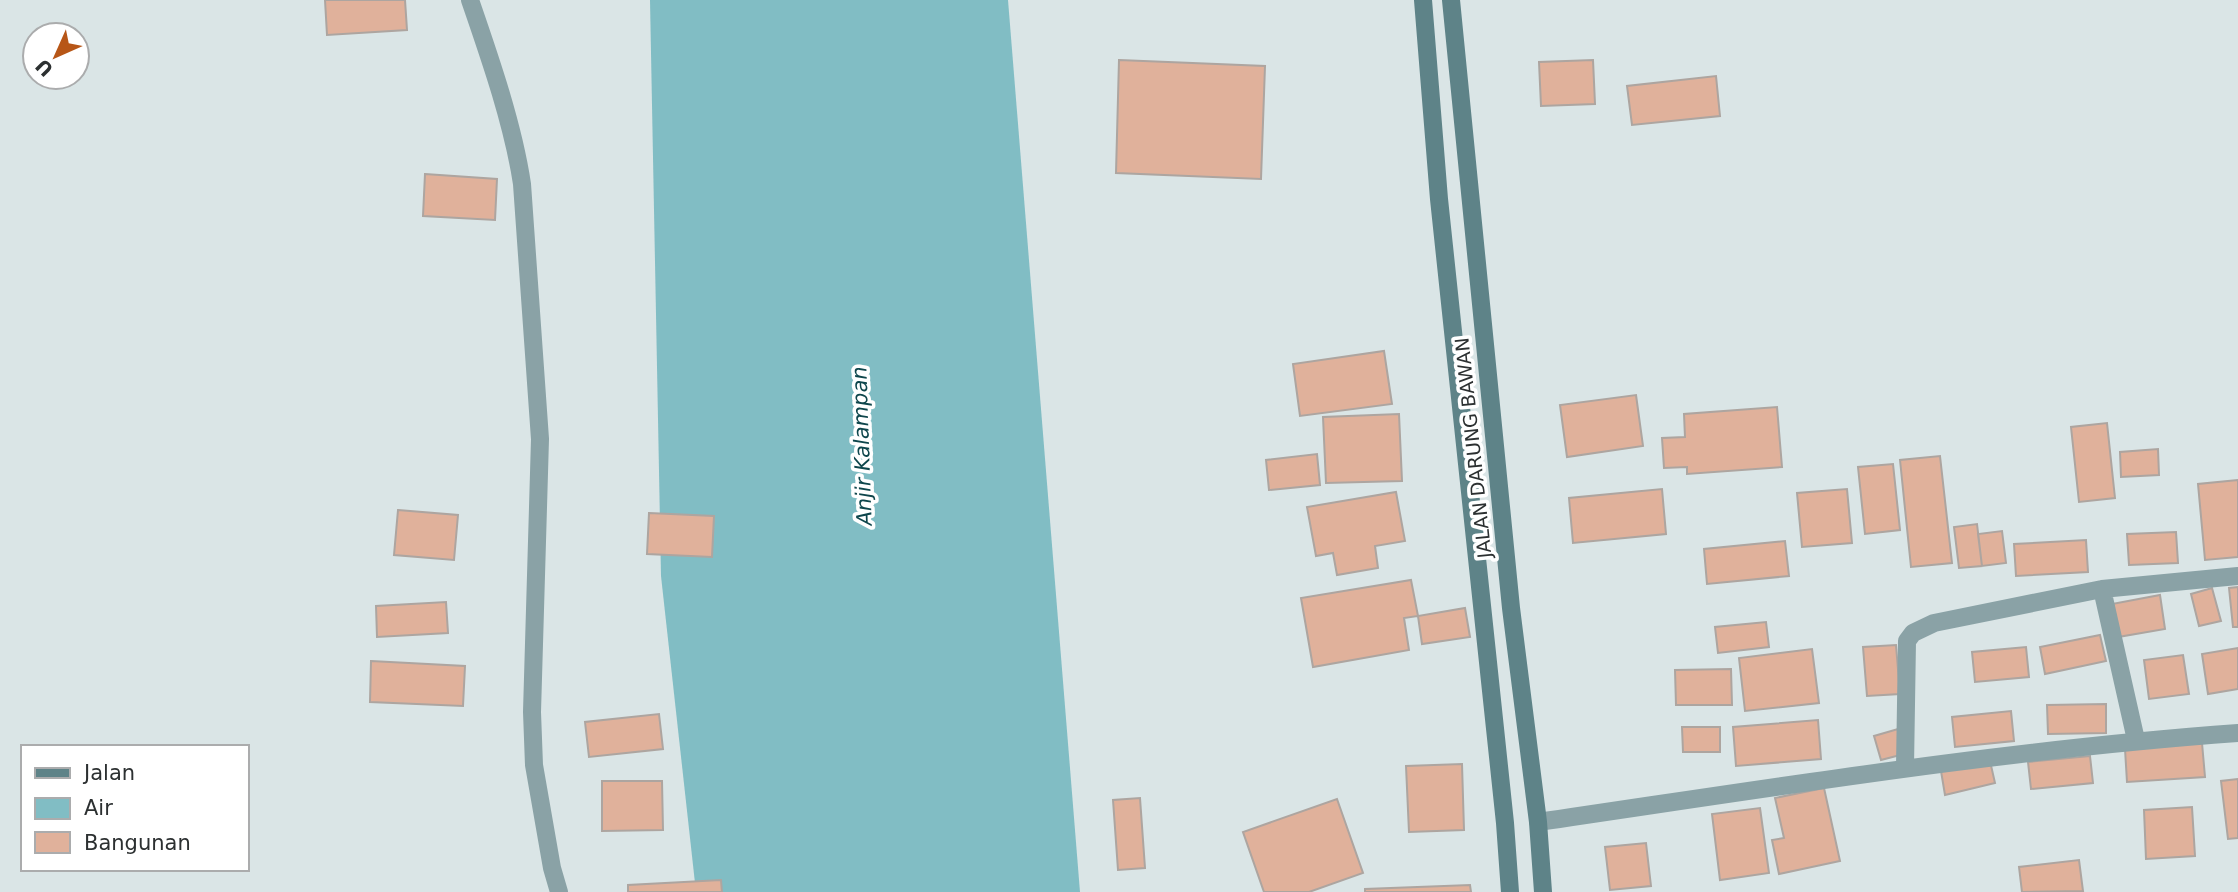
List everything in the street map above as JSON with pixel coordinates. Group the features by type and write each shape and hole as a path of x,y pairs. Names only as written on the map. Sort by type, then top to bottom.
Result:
{"street":[{"path":"470,0 508,121 522,184 540,439 532,712 534,765 552,868 559,892"},
{"name":"JALAN DARUNG BAWAN","path":"1423,0 1439,199 1504,810 1510,892"},
{"name":"JALAN DARUNG BAWAN","path":"1451,0 1511,608 1538,822 1544,892"},
{"path":"1905,767 1907,641 1913,633 1934,624 2102,589 2238,576"},
{"path":"2102,589 2136,740"},
{"path":"1538,822 1905,767 2136,740 2238,733"}],"water":[{"name":"Anjir Kalampan","path":"650,0 1008,0 1080,892 696,892 661,576"}],"building":[{"path":"325,0 405,0 407,30 327,35"},
{"path":"1119,60 1265,66 1261,179 1116,173"},
{"path":"1593,60 1595,104 1541,106 1539,62"},
{"path":"1716,76 1720,116 1632,125 1627,86"},
{"path":"425,174 497,179 495,220 423,216"},
{"path":"1384,351 1392,404 1300,416 1293,364"},
{"path":"1636,395 1643,446 1567,457 1560,405"},
{"path":"1777,407 1782,467 1687,474 1687,467 1664,468 1662,438 1685,437 1684,414"},
{"path":"1399,414 1402,481 1326,483 1323,417"},
{"path":"2107,423 2115,498 2079,502 2071,427"},
{"path":"2158,449 2159,475 2121,477 2120,452"},
{"path":"1317,454 1320,485 1269,490 1266,460"},
{"path":"1940,456 1952,563 1911,567 1900,460"},
{"path":"1893,464 1900,530 1865,534 1858,467"},
{"path":"2238,480 2238,557 2205,560 2198,484"},
{"path":"1662,489 1666,534 1573,543 1569,498"},
{"path":"1847,489 1852,543 1802,547 1797,493"},
{"path":"1396,492 1405,541 1375,546 1378,568 1337,575 1333,553 1316,556 1307,507"},
{"path":"398,510 458,515 454,560 394,555"},
{"path":"649,513 714,516 712,557 647,554"},
{"path":"1977,524 1982,566 1959,568 1954,527"},
{"path":"2002,531 2006,563 1982,566 1978,534"},
{"path":"2176,532 2178,563 2129,565 2127,534"},
{"path":"2086,540 2088,572 2016,576 2014,544"},
{"path":"1785,541 1789,576 1707,584 1704,549"},
{"path":"1411,580 1418,616 1404,618 1409,650 1313,667 1301,598"},
{"path":"2238,587 2238,627 2233,627 2229,588"},
{"path":"2212,588 2221,621 2199,626 2191,594"},
{"path":"2160,595 2165,629 2118,637 2112,604"},
{"path":"446,602 448,633 377,637 376,606"},
{"path":"1465,608 1470,637 1422,644 1418,616"},
{"path":"1766,622 1769,647 1718,653 1715,627"},
{"path":"2100,635 2106,661 2045,674 2040,647"},
{"path":"1896,645 1900,694 1867,696 1863,647"},
{"path":"2026,647 2029,677 1975,682 1972,652"},
{"path":"2238,648 2238,689 2208,694 2202,654"},
{"path":"1812,649 1819,703 1745,711 1739,658"},
{"path":"2183,655 2189,694 2149,699 2144,660"},
{"path":"371,661 465,666 463,706 370,702"},
{"path":"1731,669 1732,705 1676,705 1675,670"},
{"path":"2106,704 2106,733 2048,734 2047,705"},
{"path":"2011,711 2014,741 1955,747 1952,717"},
{"path":"659,714 663,749 589,757 585,722"},
{"path":"1818,720 1821,759 1736,766 1733,727"},
{"path":"1682,727 1720,727 1720,752 1683,752"},
{"path":"1898,729 1904,754 1881,760 1874,736"},
{"path":"2202,743 2205,777 2127,782 2125,749"},
{"path":"2090,756 2093,783 2031,789 2028,762"},
{"path":"1990,761 1995,783 1945,795 1941,771"},
{"path":"1462,764 1464,830 1409,832 1406,766"},
{"path":"2238,779 2238,838 2228,839 2221,781"},
{"path":"602,781 662,781 663,830 602,831"},
{"path":"1824,788 1840,861 1779,874 1772,840 1784,838 1775,798"},
{"path":"1140,798 1145,868 1118,870 1113,800"},
{"path":"1337,799 1363,873 1309,892 1264,892 1243,832"},
{"path":"2192,807 2195,856 2146,859 2144,810"},
{"path":"1760,808 1769,873 1720,880 1712,814"},
{"path":"1646,843 1651,886 1610,890 1605,847"},
{"path":"2079,860 2083,891 2022,892 2019,867"},
{"path":"721,880 722,892 628,892 628,885"},
{"path":"1470,885 1471,892 1365,892 1365,889"}]}
